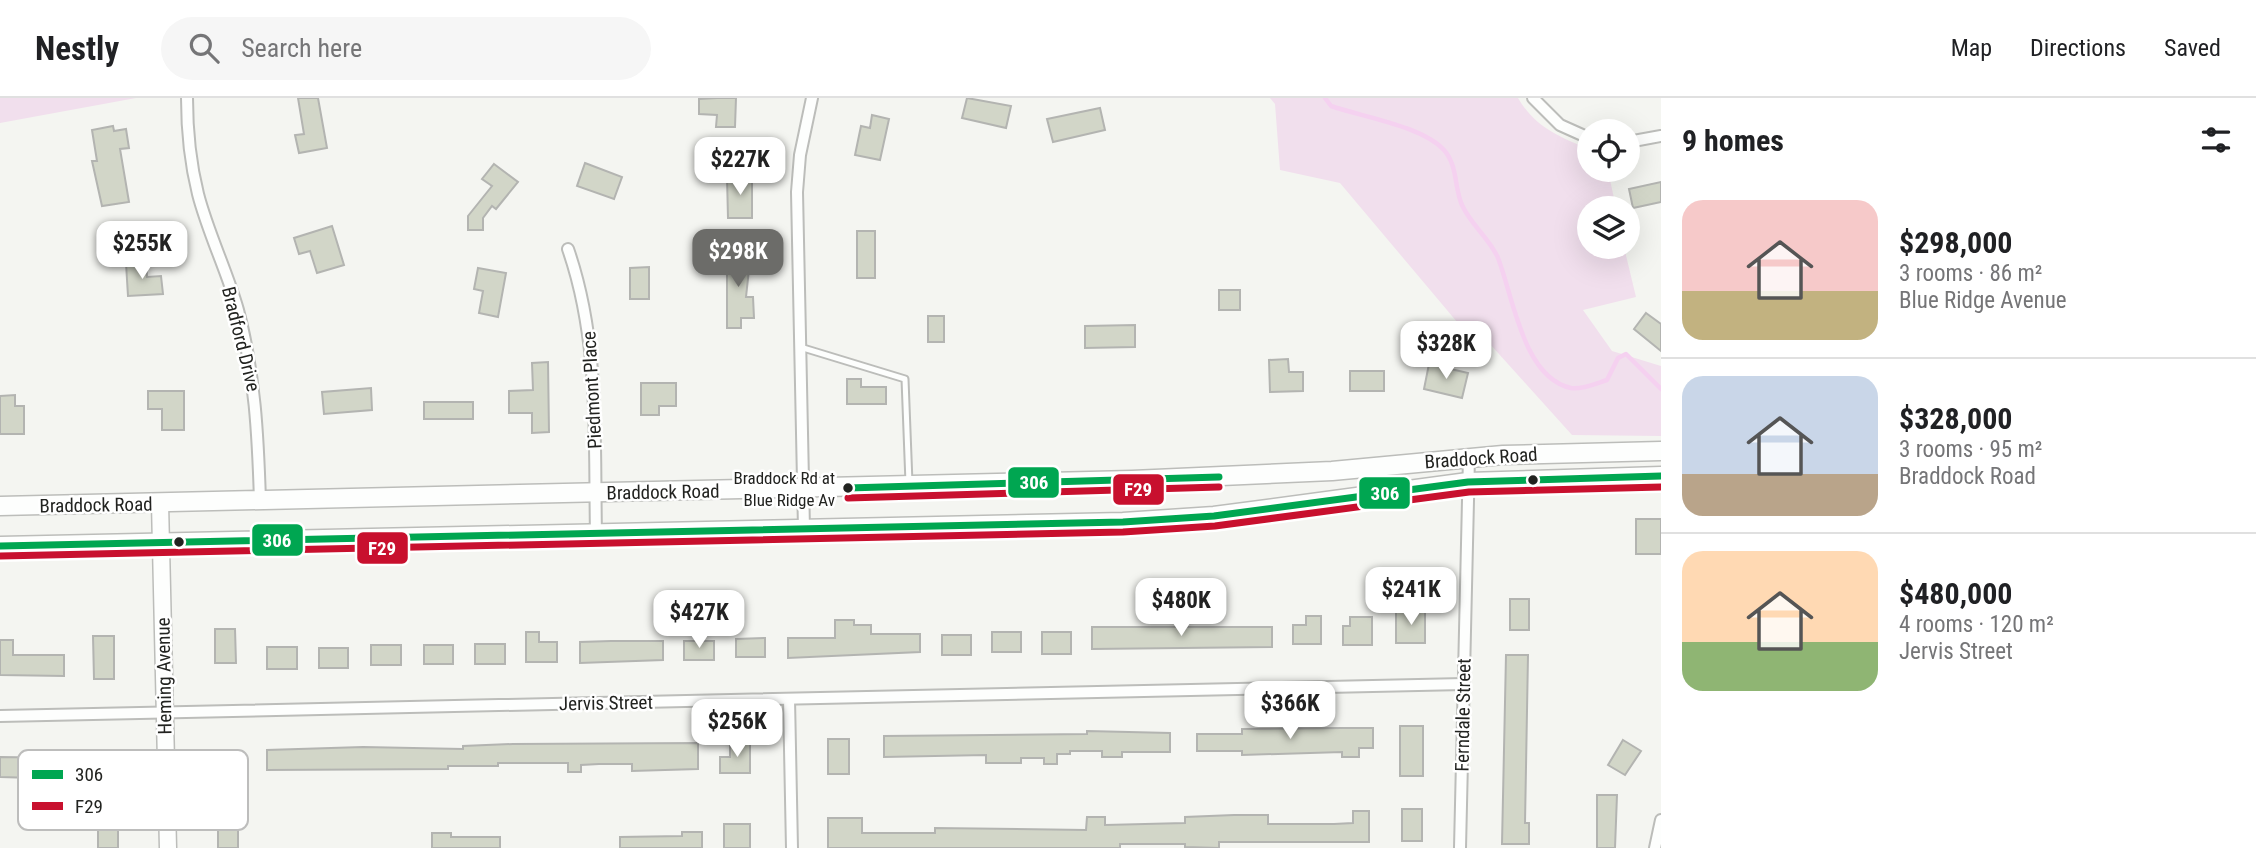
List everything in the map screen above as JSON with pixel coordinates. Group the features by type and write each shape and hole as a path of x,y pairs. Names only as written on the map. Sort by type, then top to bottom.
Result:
{"main road":[{"name":"Braddock Road","path":"0,506 803,489 1273,475 1469,457 1661,451"},
{"name":"Braddock Road","path":"0,547 1028,526 1214,516 1468,482 1661,476"}],"street":[{"name":"Bradford Drive","path":"187,98 191,159 198,193 237,307 250,358 258,424 260,501"},
{"path":"804,529 797,192 800,155 812,98"},
{"path":"1533,98 1560,125 1577,133"},
{"path":"1640,140 1661,136"},
{"name":"Piedmont Place","path":"568,248 582,289 592,345 596,534"},
{"name":"Ferndale Street","path":"1460,848 1469,457"},
{"name":"Heming Avenue","path":"160,503 166,750"},
{"name":"Jervis Street","path":"0,716 1464,684"},
{"path":"789,699 792,848"},
{"path":"1655,848 1661,821"},
{"name":"Heming Avenue","path":"168,830 168,848"}],"lane":[{"path":"800,347 905,379 909,486"}],"shaded area":[{"path":"0,98 136,98 0,123"},
{"path":"1270,98 1518,98 1540,124 1577,144 1577,182 1611,182 1613,196 1577,196 1577,259 1627,259 1636,297 1583,310 1612,351 1661,366 1661,436 1572,435 1480,333 1468,335 1340,183 1280,170 1275,104"}],"building":[{"path":"298,98 318,98 327,148 299,153 295,135 304,134"},
{"path":"736,98 735,127 716,127 717,115 699,114 699,99"},
{"path":"967,98 1011,106 1006,128 962,118"},
{"path":"1100,108 1105,130 1053,142 1047,119"},
{"path":"872,115 889,119 880,160 855,155 861,126 870,128"},
{"path":"113,126 114,131 126,129 129,148 120,149 129,202 102,206 92,161 97,161 92,130"},
{"path":"585,163 622,177 614,199 577,186"},
{"path":"494,164 518,182 496,209 492,206 483,218 483,230 468,230 468,216 492,186 482,179"},
{"path":"727,177 752,177 752,218 728,218"},
{"path":"1661,182 1661,202 1640,206 1640,196 1630,196 1629,189"},
{"path":"332,226 344,265 317,273 310,251 299,254 294,238"},
{"path":"857,231 875,231 875,278 857,278"},
{"path":"727,251 751,251 746,297 753,297 754,318 741,318 741,328 727,328"},
{"path":"146,261 147,277 161,276 163,294 128,296 126,263"},
{"path":"649,267 649,299 630,299 630,268"},
{"path":"478,268 506,273 498,317 479,313 483,291 474,289"},
{"path":"1219,290 1240,290 1240,310 1219,310"},
{"path":"1646,313 1661,324 1661,351 1634,329"},
{"path":"928,316 944,316 944,342 928,342"},
{"path":"1135,325 1135,347 1085,348 1085,326"},
{"path":"1407,342 1423,342 1423,363 1407,363"},
{"path":"1288,359 1289,372 1303,372 1303,391 1270,392 1269,360"},
{"path":"548,362 549,432 532,433 532,413 509,413 509,391 533,390 532,363"},
{"path":"1429,364 1468,373 1462,398 1424,389"},
{"path":"1350,371 1384,371 1384,391 1350,391"},
{"path":"847,379 861,379 861,387 886,387 886,404 847,404"},
{"path":"641,383 676,383 676,406 659,406 659,415 641,415"},
{"path":"371,388 372,410 324,414 322,392"},
{"path":"148,391 184,391 184,430 162,430 162,409 148,409"},
{"path":"15,395 15,406 24,406 24,434 0,434 0,396"},
{"path":"424,402 473,402 473,419 424,419"},
{"path":"1636,519 1661,519 1661,554 1636,554"},
{"path":"1510,599 1529,599 1529,630 1510,630"},
{"path":"1396,611 1425,611 1425,643 1396,643"},
{"path":"1306,616 1321,616 1321,644 1293,644 1293,625 1306,625"},
{"path":"1350,617 1372,617 1372,645 1343,645 1343,626 1350,626"},
{"path":"835,620 854,620 854,625 871,625 871,634 920,634 920,652 788,658 788,638 835,638"},
{"path":"1092,627 1272,627 1272,647 1092,649"},
{"path":"215,629 235,629 236,663 215,663"},
{"path":"526,632 539,632 539,642 557,642 557,662 526,662"},
{"path":"992,632 1021,632 1021,652 992,652"},
{"path":"1042,632 1071,632 1071,654 1042,654"},
{"path":"942,635 971,635 971,655 942,655"},
{"path":"93,636 114,636 114,679 94,679"},
{"path":"765,638 765,657 736,657 736,639"},
{"path":"0,640 13,640 13,655 64,655 64,676 0,675"},
{"path":"663,641 663,660 580,663 580,642"},
{"path":"684,641 714,641 714,660 684,660"},
{"path":"475,644 505,644 505,664 475,664"},
{"path":"371,645 401,645 401,665 371,665"},
{"path":"424,645 453,645 453,664 424,664"},
{"path":"267,647 297,647 297,669 267,669"},
{"path":"319,648 348,648 348,668 319,668"},
{"path":"1506,655 1528,655 1525,823 1529,823 1529,844 1502,844"},
{"path":"1400,726 1423,726 1423,776 1400,776"},
{"path":"1373,728 1373,748 1359,748 1359,757 1342,757 1342,752 1242,755 1242,751 1197,751 1197,734 1242,734 1242,729"},
{"path":"1087,731 1170,733 1170,752 1122,752 1122,757 1102,757 1102,751 1070,751 1070,754 1057,754 1057,764 1044,764 1044,758 1021,758 1021,763 986,763 986,755 884,757 884,736 1087,734"},
{"path":"828,739 849,739 849,774 828,774"},
{"path":"1623,740 1641,751 1625,775 1608,765"},
{"path":"730,741 750,741 750,773 720,773 720,757 730,757"},
{"path":"698,743 698,769 632,771 632,764 599,764 581,765 581,772 568,772 568,763 498,763 498,766 448,766 448,769 267,770 267,750 363,747 463,749 463,746 513,744"},
{"path":"0,757 18,757 18,778 0,777"},
{"path":"1597,795 1617,795 1615,848 1597,848"},
{"path":"1402,809 1422,809 1422,841 1402,841"},
{"path":"1353,811 1369,811 1369,842 1219,842 1219,848 1185,847 1185,844 1120,844 1120,848 828,848 828,818 862,818 862,833 935,833 935,828 1086,830 1087,817 1105,817 1105,825 1185,823 1185,817 1234,815 1268,815 1268,824 1353,823"},
{"path":"724,824 750,824 750,848 724,848"},
{"path":"98,830 118,830 118,848 98,848"},
{"path":"218,830 238,830 238,848 218,848"},
{"path":"682,832 702,832 702,848 620,848 620,837 682,836"},
{"path":"432,833 451,833 451,837 500,837 500,848 432,848"}],"waterway":[{"path":"1325,98 1331,106 1407,128 1444,150 1452,163 1462,205 1498,258 1522,334 1541,369 1555,381 1571,388 1585,387 1607,380 1618,358 1626,354 1661,389"}],"transit line":[{"name":"306","path":"0,546 1123,522 1214,516 1468,482 1661,476"},
{"name":"306","path":"848,488 1219,477"},
{"name":"F29","path":"848,498 1219,487"},
{"name":"F29","path":"0,556 1123,532 1215,526 1469,492 1661,487"}],"place":[{"name":"Braddock Rd at Blue Ridge Av","path":"848,488"}]}
